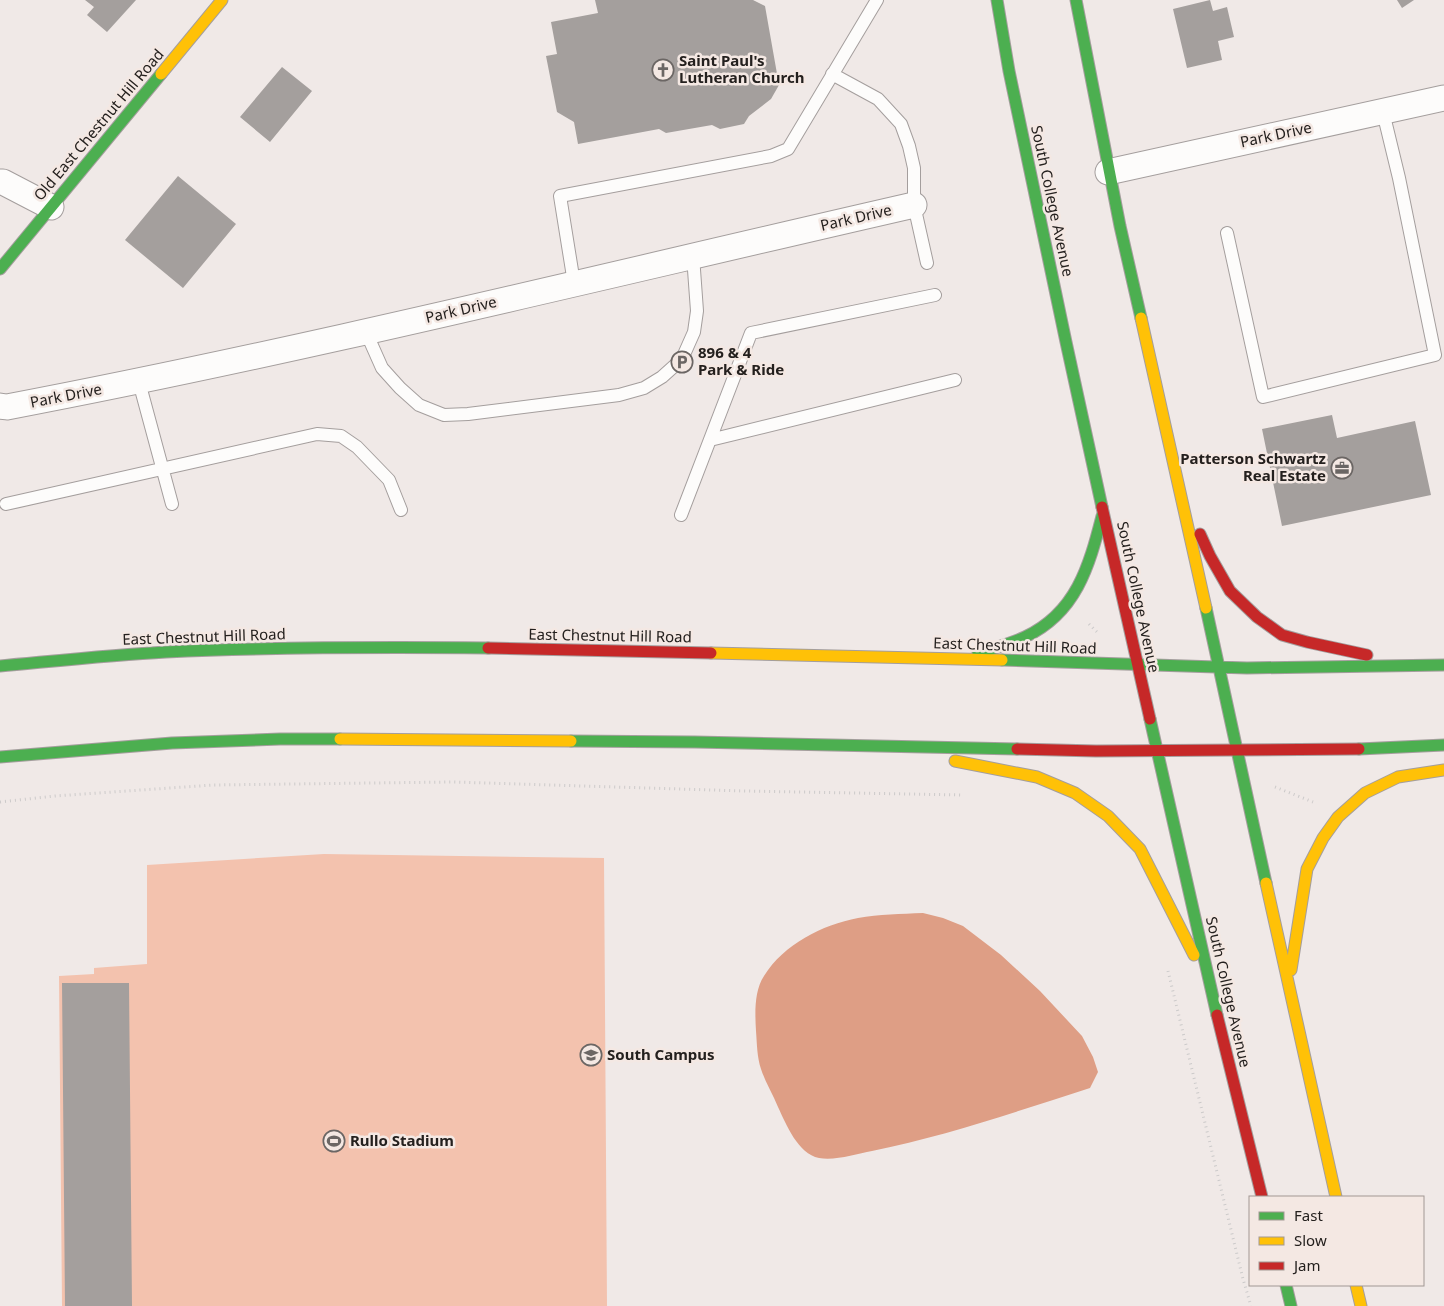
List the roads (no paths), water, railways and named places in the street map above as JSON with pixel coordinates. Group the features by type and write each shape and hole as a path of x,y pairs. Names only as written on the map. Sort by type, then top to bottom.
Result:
{"main road":[{"name":"Old East Chestnut Hill Road","path":"0,269 222,0"},
{"name":"South College Avenue","path":"998,0 1011,80 1137,664 1211,990 1262,1196"},
{"path":"1076,0 1108,172 1336,1196"},
{"path":"1178,485 1210,556 1230,591 1258,617 1282,635 1414,665 1444,664"},
{"path":"961,659 1027,636 1056,618 1076,594 1089,566 1104,510"},
{"name":"East Chestnut Hill Road","path":"0,666 154,654 384,647 961,659 1219,668 1414,665"},
{"path":"0,655 39,662"},
{"path":"0,757 172,743 280,739 686,742 1086,751 1350,749 1444,745"},
{"path":"881,746 1037,777 1075,793 1108,816 1140,849 1211,990"},
{"path":"1289,986 1307,869 1323,838 1338,816 1365,793 1398,777 1444,770"},
{"path":"1286,1286 1292,1306"},
{"path":"1356,1286 1361,1306"}],"street":[{"name":"Park Drive","path":"1108,172 1444,98"},
{"path":"0,182 51,207"},
{"name":"Park Drive","path":"2,408 139,382 366,332 914,205"}],"lane":[{"path":"574,283 560,196 771,156 788,149 877,0"},
{"path":"832,74 878,99 901,124 914,168 914,205 927,264"},
{"path":"1227,233 1263,396 1435,355 1400,178 1383,112"},
{"path":"366,332 382,368 400,388 419,405 444,415 468,414 619,395 644,388 662,377 682,359 694,332 697,310 693,256"},
{"path":"681,515 751,333 935,295"},
{"path":"710,440 955,380"},
{"path":"139,382 172,504"},
{"path":"6,504 317,434 341,436 357,447 390,480 401,510"}],"place":[{"name":"Saint Paul's Lutheran Church","path":"663,70"},
{"name":"896 & 4 Park & Ride","path":"682,362"},
{"name":"Patterson Schwartz Real Estate","path":"1342,468"},
{"name":"South Campus","path":"591,1055"},
{"name":"Rullo Stadium","path":"334,1141"}]}
